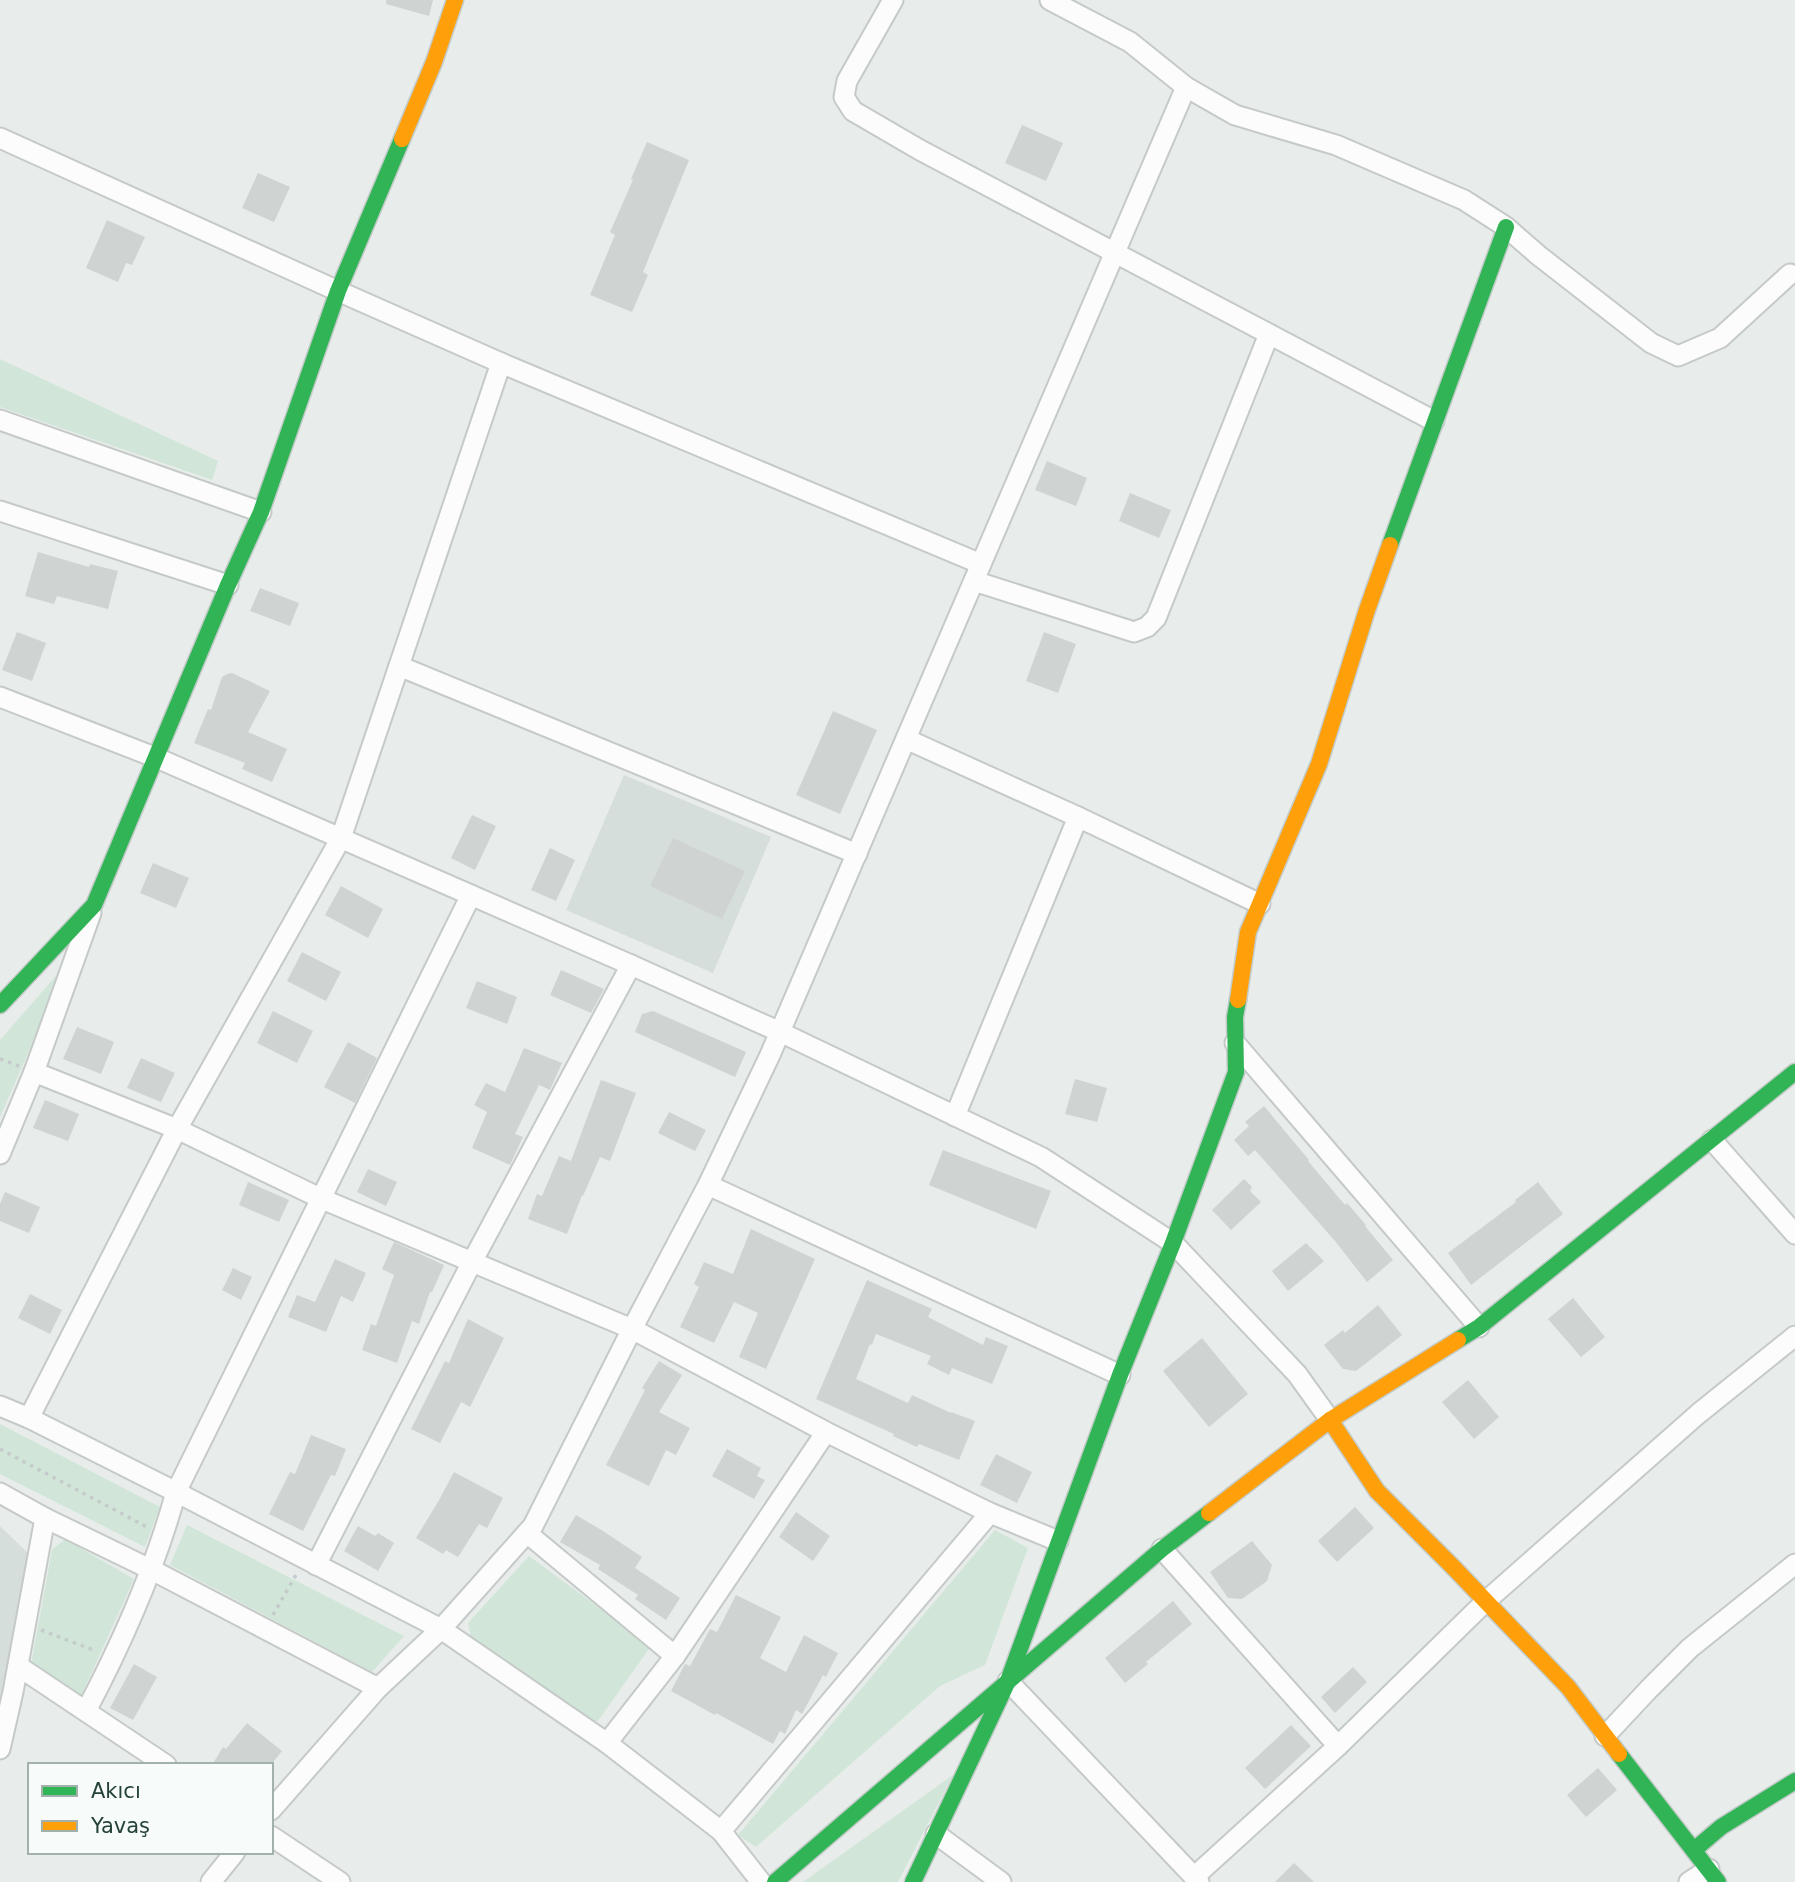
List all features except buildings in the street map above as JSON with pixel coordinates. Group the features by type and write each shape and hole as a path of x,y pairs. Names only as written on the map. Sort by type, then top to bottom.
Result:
{"street":[{"path":"0,1154 34,1072 94,905 261,512 338,291 434,62 455,0"},
{"path":"893,0 847,81 844,96 853,111 920,150 1434,421"},
{"path":"1050,0 1130,42 1186,88 1236,115 1336,145 1464,200 1506,227 1538,256 1651,343 1678,356 1720,338 1790,274"},
{"path":"273,1808 378,1688 441,1629 533,1526 708,1185 780,1032 1186,88"},
{"path":"0,138 338,291 978,572 1134,632 1147,627 1156,618 1269,334"},
{"path":"913,1882 1008,1681 1120,1375 1173,1243 1236,1072 1235,1017 1248,932 1319,764 1402,506 1506,227"},
{"path":"29,1418 177,1129 341,838 501,363"},
{"path":"0,420 261,512"},
{"path":"0,511 228,585"},
{"path":"399,666 857,854"},
{"path":"0,697 157,758 780,1032 1041,1157 1173,1243 1297,1374 1331,1420 1377,1491 1568,1687 1713,1875 1689,1882"},
{"path":"906,738 1259,904"},
{"path":"955,1115 1078,817"},
{"path":"86,1711 114,1658 152,1570 176,1492 471,895"},
{"path":"0,1005 94,905"},
{"path":"310,1562 631,965"},
{"path":"1235,1043 1479,1327"},
{"path":"34,1072 177,1129 322,1199 632,1329 825,1432 990,1513 1058,1541"},
{"path":"775,1882 1162,1549 1331,1420 1479,1327 1795,1072"},
{"path":"1712,1140 1795,1234"},
{"path":"708,1185 1120,1375"},
{"path":"1008,1681 1196,1879 1338,1746 1486,1601 1698,1414 1795,1336"},
{"path":"0,1406 176,1492 441,1629 607,1743 721,1831 761,1882"},
{"path":"607,1743 675,1656 825,1432"},
{"path":"0,1493 378,1688"},
{"path":"721,1831 990,1513"},
{"path":"0,1749 45,1518"},
{"path":"527,1533 675,1656"},
{"path":"1162,1549 1338,1746"},
{"path":"1605,1736 1690,1648 1795,1564"},
{"path":"18,1666 163,1763"},
{"path":"1694,1850 1721,1827 1795,1781"},
{"path":"936,1834 1001,1882"},
{"path":"273,1837 340,1882"},
{"path":"211,1882 233,1854"}],"path":[{"path":"0,1449 164,1536"},
{"path":"265,1629 310,1562"},
{"path":"26,1624 114,1658"}],"shaded area":[{"path":"624,775 771,837 713,973 566,910"},
{"path":"0,1526 32,1557 0,1716"}],"green space":[{"path":"0,359 218,461 212,480 0,407"},
{"path":"68,962 0,1117 0,1040"},
{"path":"0,1424 160,1507 145,1547 0,1474"},
{"path":"187,1525 404,1636 372,1672 170,1565"},
{"path":"995,1530 1028,1548 985,1665 940,1686 756,1847 738,1835"},
{"path":"65,1539 134,1579 81,1696 31,1664 52,1550"},
{"path":"529,1556 651,1646 598,1721 584,1720 471,1637 468,1623"},
{"path":"953,1775 898,1882 803,1882"}],"traffic: fast":[{"path":"0,1005 94,905 261,512 338,291 402,139"},
{"path":"1390,545 1506,227"},
{"path":"913,1882 1008,1681 1120,1375 1173,1243 1236,1072 1235,1017 1238,1000"},
{"path":"1458,1340 1479,1327 1795,1072"},
{"path":"775,1882 1162,1549 1209,1513"},
{"path":"1619,1754 1718,1882"},
{"path":"1694,1850 1721,1827 1795,1781"}],"traffic: slow":[{"path":"402,139 434,62 455,0"},
{"path":"1238,1000 1248,932 1319,764 1390,545"},
{"path":"1209,1513 1330,1420 1458,1340"},
{"path":"1330,1420 1377,1491 1568,1687 1619,1754"}]}
